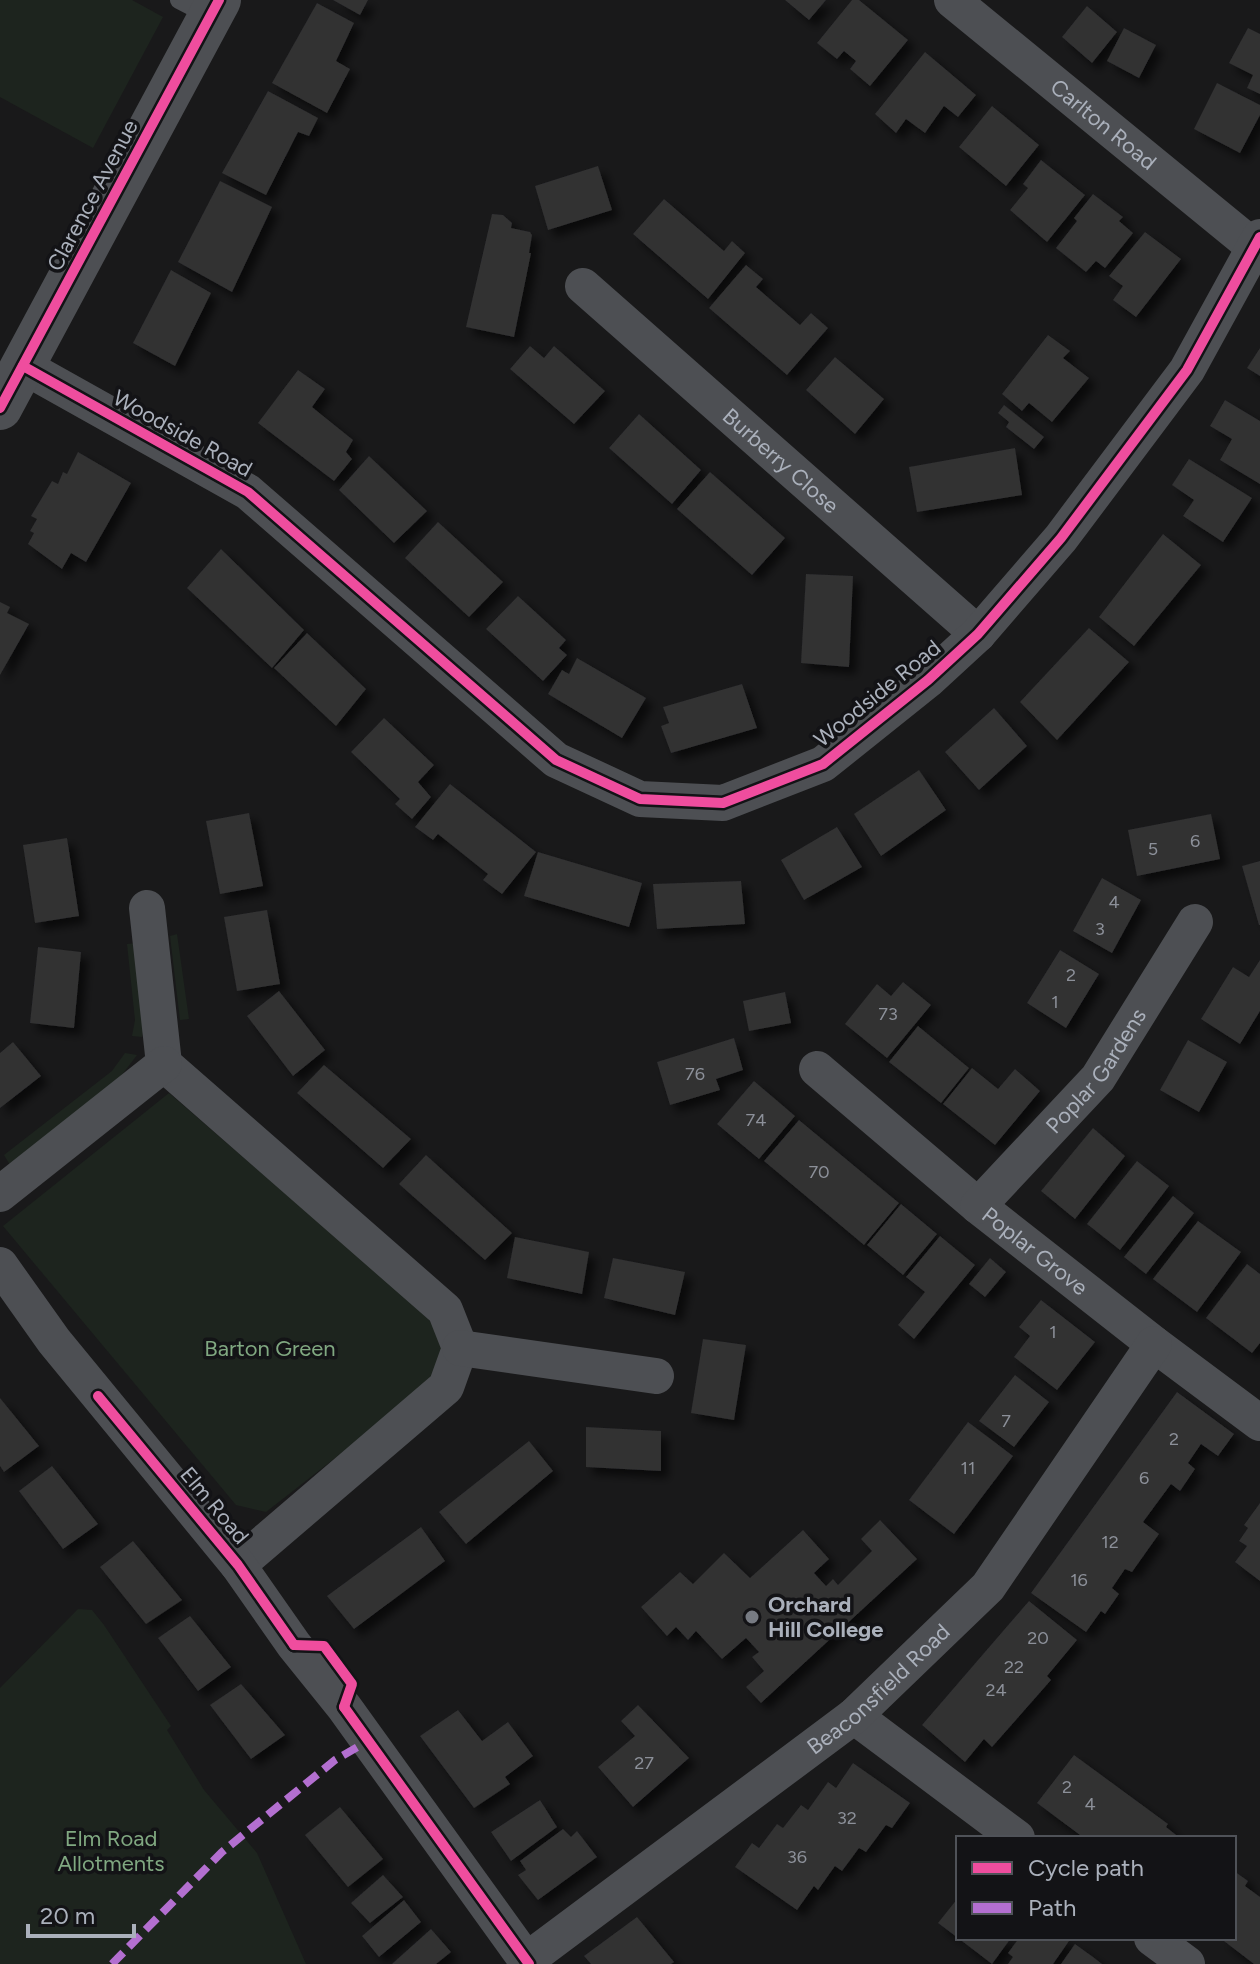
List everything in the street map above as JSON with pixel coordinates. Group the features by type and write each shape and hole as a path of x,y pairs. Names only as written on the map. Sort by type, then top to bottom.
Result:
{"street":[{"name":"Carlton Road","path":"952,0 1257,242"},
{"name":"Clarence Avenue","path":"0,408 203,5"},
{"name":"Woodside Road","path":"23,366 248,492 556,760 640,799 723,803 823,764 928,680 978,634 1061,538 1187,370 1257,242"},
{"name":"Burberry Close","path":"583,286 978,634"},
{"path":"147,908 164,1064 445,1310 460,1348 446,1387 238,1565"},
{"name":"Poplar Gardens","path":"978,1206 1098,1078 1195,922"},
{"path":"0,1194 164,1064"},
{"name":"Poplar Grove","path":"817,1069 978,1206 1260,1423"},
{"name":"Elm Road","path":"0,1265 54,1341 238,1565 528,1962"},
{"name":"Beaconsfield Road","path":"528,1962 854,1716 988,1587 1154,1344"},
{"path":"460,1348 656,1376"},
{"path":"854,1716 1014,1836"},
{"path":"1155,1940 1187,1964"}],"green space":[{"path":"0,0 132,0 163,17 93,148 0,97"},
{"path":"177,934 189,1019 180,1020 170,936"},
{"path":"137,943 145,1023 142,1037 132,1036 135,1020 127,944"},
{"path":"125,1053 137,1055 121,1076 10,1165 4,1155 112,1071"},
{"name":"Barton Green","path":"169,1093 426,1315 447,1348 435,1380 266,1512 236,1505 3,1226"},
{"name":"Elm Road Allotments","path":"78,1609 92,1610 104,1625 171,1726 167,1730 204,1790 257,1853 306,1964 0,1964 0,1688"}],"building":[{"path":"333,0 368,0 360,15"},
{"path":"785,0 826,0 809,20"},
{"path":"852,0 859,0 908,40 870,86 850,69 856,61 844,51 837,59 817,43"},
{"path":"317,3 354,23 336,61 350,69 327,113 272,83"},
{"path":"1087,6 1117,32 1092,63 1062,37"},
{"path":"1124,28 1156,45 1139,78 1107,61"},
{"path":"1248,28 1260,34 1260,94 1247,88 1253,75 1229,63"},
{"path":"925,52 976,95 958,117 944,106 925,133 906,119 896,133 875,114"},
{"path":"1217,83 1260,105 1260,115 1240,153 1194,129"},
{"path":"268,91 318,118 309,136 298,132 266,195 222,173"},
{"path":"992,106 1039,145 1006,186 959,147"},
{"path":"1041,160 1085,195 1047,242 1010,210 1028,188 1023,184"},
{"path":"598,166 612,210 548,230 535,186"},
{"path":"220,181 272,207 232,292 178,262"},
{"path":"1093,194 1123,217 1119,221 1133,233 1105,268 1096,261 1086,272 1056,248"},
{"path":"664,199 724,251 732,241 745,253 708,299 633,234"},
{"path":"492,214 503,215 512,223 511,228 532,235 514,337 466,327"},
{"path":"1145,232 1181,259 1136,317 1113,300 1123,286 1109,276"},
{"path":"746,265 763,279 756,287 800,325 811,313 828,328 787,375 709,308"},
{"path":"171,270 211,293 175,366 133,343"},
{"path":"1048,335 1070,351 1063,358 1089,378 1052,422 1029,403 1022,411 1002,394"},
{"path":"530,346 544,358 554,346 605,391 574,424 510,369"},
{"path":"1260,348 1260,376 1247,368"},
{"path":"835,357 884,399 855,434 806,390"},
{"path":"298,370 325,389 312,407 353,440 346,452 352,459 334,481 258,423"},
{"path":"1225,400 1260,421 1260,484 1220,460 1232,439 1210,426"},
{"path":"1004,405 1044,437 1034,449 1006,427 1009,422 998,413"},
{"path":"639,414 701,470 672,504 609,448"},
{"path":"1015,448 1022,495 917,512 909,467"},
{"path":"78,452 131,483 86,562 71,553 62,569 28,544 34,533 30,531 37,519 31,516 52,481 58,484 63,472 67,474"},
{"path":"369,456 427,511 394,543 339,490"},
{"path":"1189,459 1252,498 1223,542 1183,516 1194,500 1172,485"},
{"path":"710,472 785,538 752,575 677,509"},
{"path":"438,522 503,582 469,617 405,558"},
{"path":"1163,534 1201,565 1134,646 1099,617"},
{"path":"221,549 304,630 272,668 187,588"},
{"path":"806,574 853,576 849,667 801,663"},
{"path":"518,596 566,640 559,648 567,655 543,681 486,629"},
{"path":"0,602 10,607 7,613 29,624 0,675"},
{"path":"1089,628 1129,662 1057,740 1020,702"},
{"path":"307,633 366,689 336,726 274,668"},
{"path":"577,658 646,698 622,738 548,694 562,670 569,674"},
{"path":"742,684 757,728 671,753 661,726 669,723 663,707"},
{"path":"994,708 1027,746 979,790 945,752"},
{"path":"384,718 434,765 418,782 431,797 412,819 395,804 400,799 351,752"},
{"path":"919,770 946,810 881,856 854,814"},
{"path":"450,784 536,852 502,894 483,880 488,874 438,834 433,840 415,827"},
{"path":"249,813 263,886 220,894 206,821"},
{"path":"1211,814 1220,859 1137,876 1128,830"},
{"path":"837,827 862,867 804,900 781,860"},
{"path":"67,838 79,916 35,923 23,845"},
{"path":"538,852 642,883 629,927 524,896"},
{"path":"1260,861 1260,925 1259,925 1242,866"},
{"path":"1102,878 1141,900 1112,953 1073,931"},
{"path":"741,881 745,924 657,929 653,884"},
{"path":"267,910 280,984 237,991 224,917"},
{"path":"38,947 81,952 74,1028 30,1023"},
{"path":"1060,950 1099,974 1066,1028 1027,1003"},
{"path":"1260,960 1260,1011 1240,1044 1201,1019 1233,967 1249,977"},
{"path":"903,982 931,1005 887,1058 845,1024 877,984 891,996"},
{"path":"279,991 325,1050 293,1076 247,1016"},
{"path":"785,992 791,1023 749,1031 743,1001"},
{"path":"918,1026 969,1068 941,1103 889,1062"},
{"path":"734,1038 743,1070 716,1079 720,1090 670,1105 657,1062"},
{"path":"1188,1040 1227,1062 1199,1112 1160,1090"},
{"path":"13,1042 41,1076 0,1108 0,1053"},
{"path":"324,1065 411,1139 383,1168 297,1093"},
{"path":"972,1068 998,1089 1015,1069 1040,1091 995,1145 943,1104"},
{"path":"754,1081 795,1116 759,1159 717,1124"},
{"path":"799,1120 899,1203 864,1245 764,1161"},
{"path":"1093,1128 1125,1156 1075,1219 1041,1191"},
{"path":"426,1155 512,1233 485,1260 399,1184"},
{"path":"1137,1161 1169,1186 1120,1250 1087,1224"},
{"path":"1173,1196 1194,1213 1146,1274 1124,1257"},
{"path":"901,1204 937,1234 903,1275 867,1245"},
{"path":"1198,1221 1241,1252 1197,1312 1153,1279"},
{"path":"940,1236 975,1265 914,1339 898,1325 925,1292 906,1277"},
{"path":"515,1237 589,1252 582,1294 507,1278"},
{"path":"613,1258 685,1272 675,1315 604,1298"},
{"path":"990,1258 1006,1272 985,1297 969,1284"},
{"path":"1247,1264 1260,1274 1260,1343 1252,1353 1206,1318"},
{"path":"1041,1300 1095,1342 1057,1390 1014,1357 1030,1336 1019,1327"},
{"path":"703,1339 746,1345 734,1420 691,1413"},
{"path":"1015,1375 1049,1402 1014,1447 979,1421"},
{"path":"1177,1392 1234,1434 1218,1456 1201,1444 1188,1463 1195,1469 1180,1491 1171,1484 1143,1522 1159,1534 1132,1572 1125,1569 1112,1588 1119,1594 1105,1614 1101,1611 1086,1632 1031,1593"},
{"path":"0,1398 39,1446 4,1472 0,1466"},
{"path":"968,1422 1013,1456 954,1534 909,1500"},
{"path":"586,1427 661,1431 661,1471 586,1467"},
{"path":"529,1441 553,1471 466,1544 439,1512"},
{"path":"52,1466 98,1524 63,1549 19,1491"},
{"path":"1260,1503 1260,1581 1235,1562 1247,1546 1239,1541 1248,1528 1244,1525"},
{"name":"Orchard Hill College","path":"880,1520 917,1559 761,1703 746,1687 764,1671 752,1657 759,1652 746,1638 722,1659 696,1631 688,1640 676,1627 667,1636 641,1607 680,1572 693,1584 724,1553 750,1578 803,1530 829,1559 814,1573 826,1586 833,1579 838,1585 872,1551 861,1539"},
{"path":"421,1527 445,1561 354,1629 327,1596"},
{"path":"133,1541 182,1600 146,1624 100,1567"},
{"path":"1029,1601 1077,1640 1047,1676 1051,1680 992,1747 984,1739 965,1762 922,1725"},
{"path":"190,1616 231,1667 198,1691 158,1638"},
{"path":"241,1684 285,1735 251,1759 210,1705"},
{"path":"638,1705 689,1758 633,1807 598,1767 635,1736 621,1721"},
{"path":"458,1710 482,1741 508,1722 533,1756 505,1777 510,1784 474,1808 420,1736"},
{"path":"1074,1755 1168,1824 1166,1827 1177,1836 1081,1836 1037,1803"},
{"path":"853,1763 910,1803 892,1828 886,1825 866,1852 859,1848 842,1871 835,1866 818,1890 814,1886 797,1910 735,1867 752,1843 759,1848 777,1824 783,1828 801,1805 808,1810 828,1782 836,1788"},
{"path":"540,1800 557,1827 511,1861 491,1832"},
{"path":"340,1807 383,1859 348,1887 305,1835"},
{"path":"563,1829 571,1837 577,1831 597,1857 538,1900 518,1875 526,1870 520,1861"},
{"path":"1236,1872 1248,1881 1245,1886 1260,1897 1260,1964 1254,1964 1223,1940 1236,1940"},
{"path":"383,1875 403,1897 370,1923 351,1903"},
{"path":"404,1900 421,1922 379,1957 362,1936"},
{"path":"956,1900 956,1936 938,1923"},
{"path":"637,1917 674,1962 591,1964 584,1956"},
{"path":"431,1929 451,1952 436,1964 392,1964"},
{"path":"961,1940 1010,1940 992,1964"},
{"path":"1018,1940 1069,1941 1053,1964 1008,1964 1013,1957 1008,1953"},
{"path":"1075,1944 1093,1957 1102,1964 1061,1964"}],"marked path":[{"path":"112,1964 222,1852 335,1760 368,1741"}],"cycle path":[{"path":"0,408 219,0"},
{"path":"23,366 248,492 556,760 640,799 723,803 823,764 928,680 978,634 1061,538 1187,370 1260,237"},
{"path":"98,1396 238,1565 294,1645"},
{"path":"294,1645 324,1646 352,1684 344,1707"},
{"path":"344,1707 529,1964"}],"place":[{"name":"Orchard Hill College","path":"752,1617"}]}
